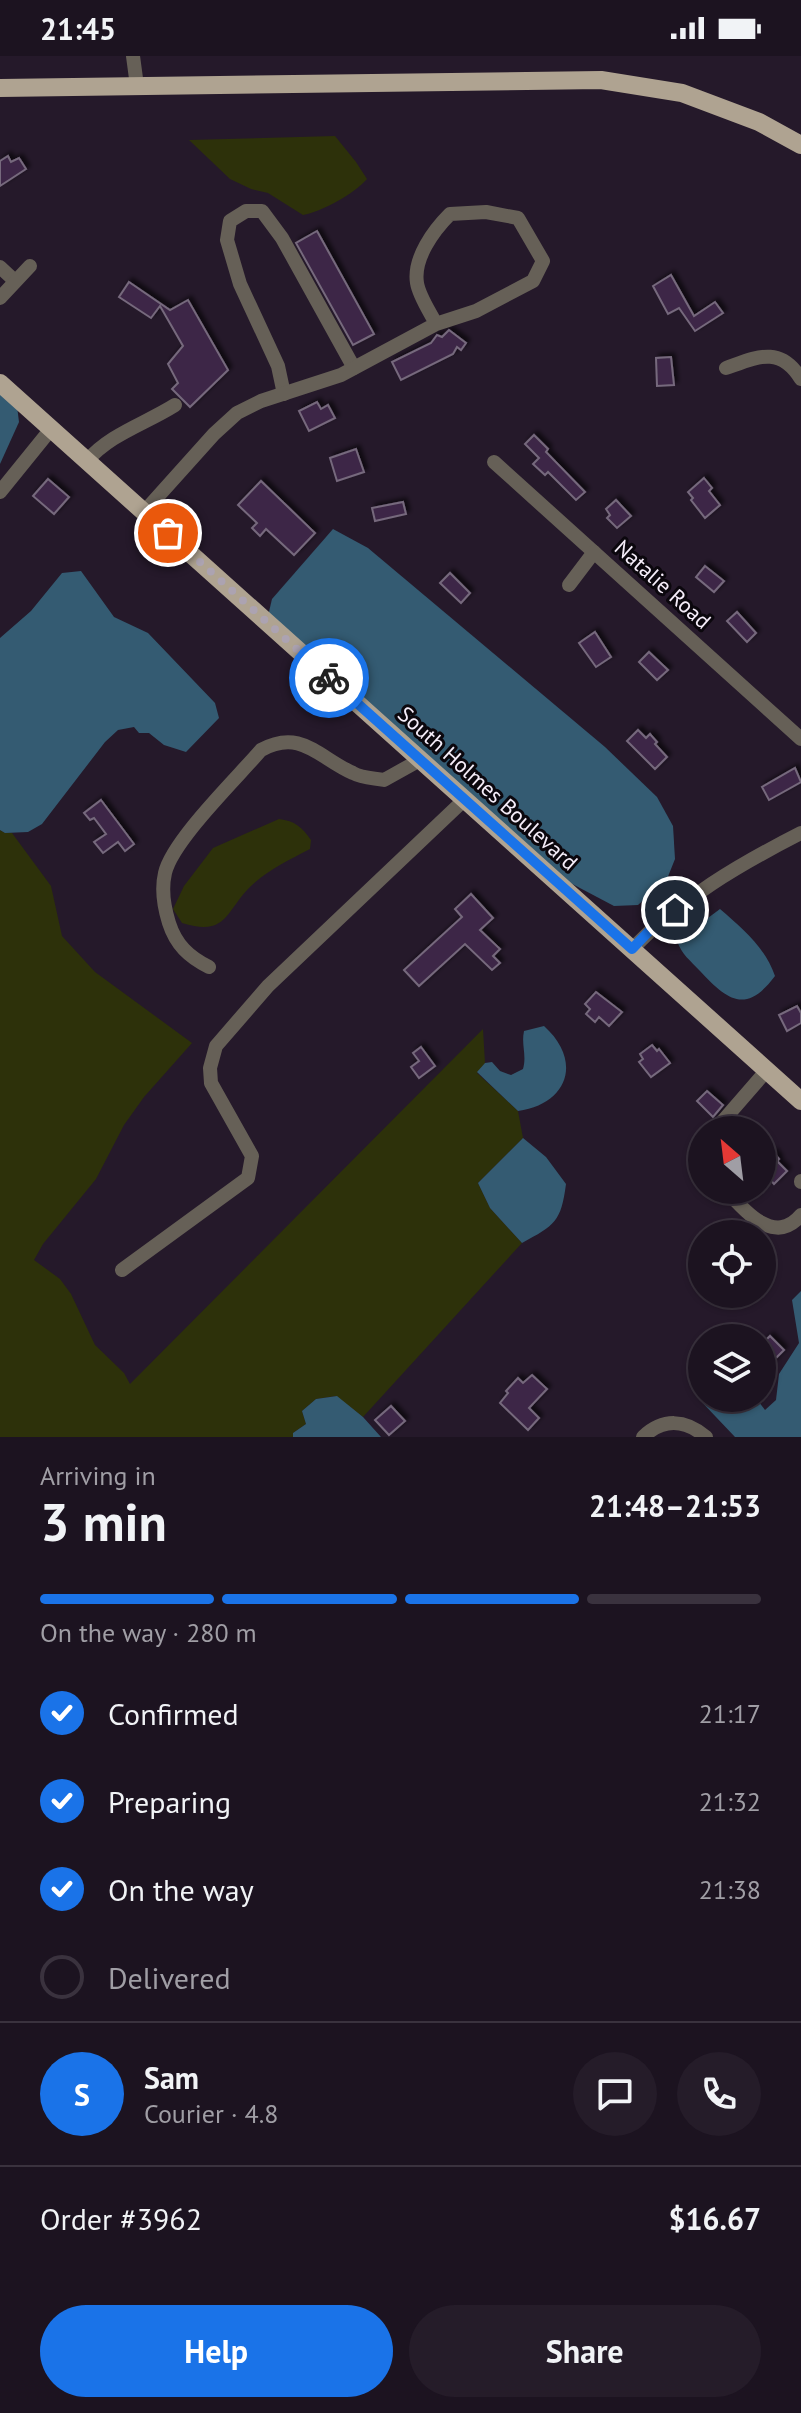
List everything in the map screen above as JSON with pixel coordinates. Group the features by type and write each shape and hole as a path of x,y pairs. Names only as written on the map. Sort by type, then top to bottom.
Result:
{"main road":[{"path":"0,88 601,80 682,93 759,122 801,145"},
{"name":"South Holmes Boulevard","path":"0,383 801,1101"}],"street":[{"path":"133,56 137,86"},
{"path":"284,394 278,366 240,284 227,240 230,221 246,211 262,211 282,238 354,368"},
{"path":"144,512 227,420 247,407 341,375 436,324 476,311 533,281 543,261 518,218 486,212 450,214 434,230 418,267 417,283 436,324"},
{"path":"1,296 30,266"},
{"path":"0,267 15,281"},
{"path":"726,368 754,358 776,357 789,364 801,379"},
{"path":"87,461 102,444 175,405"},
{"path":"0,492 51,429"},
{"name":"Natalie Road","path":"494,462 801,739"},
{"path":"569,585 594,552"},
{"path":"209,967 190,957 170,928 163,904 165,872 184,838 261,750 277,741 301,744 354,774 384,780 420,760"},
{"path":"122,1270 248,1178 252,1156 211,1083 210,1068 216,1046 268,986 464,800"},
{"path":"632,949 654,926 695,895 753,858 801,833"},
{"path":"727,1116 767,1070"},
{"path":"738,1204 762,1224 779,1229 792,1226 801,1215"},
{"path":"643,1437 660,1425 671,1422 690,1426 706,1437"}],"green space":[{"path":"335,136 367,179 337,202 303,215 268,193 230,179 189,140"},
{"path":"279,819 301,828 311,840 310,849 258,880 217,924 209,927 182,923 173,909 184,886 213,848"},
{"path":"0,830 12,833 51,886 62,936 95,972 192,1043 144,1097 124,1125 96,1179 43,1244 34,1260 60,1279 71,1294 95,1345 124,1373 130,1384 483,1029 485,1063 477,1073 518,1111 523,1138 478,1183 490,1208 522,1243 363,1417 336,1396 316,1399 302,1411 306,1424 293,1433 293,1437 0,1437"}],"water":[{"path":"0,390 17,406 19,422 0,464"},
{"path":"333,529 368,548 605,747 657,797 673,826 675,859 667,879 638,905 614,906 561,878 268,616 272,599"},
{"path":"81,571 114,617 148,633 215,703 219,718 186,752 164,745 149,733 139,733 134,727 118,730 105,742 42,824 28,832 5,833 0,830 0,638 31,611 62,573"},
{"path":"720,909 745,931 771,966 775,976 755,996 737,999 719,990 681,950 677,941"},
{"path":"544,1026 563,1053 566,1066 564,1079 549,1100 518,1111 477,1072 485,1063 492,1062 500,1071 511,1075 523,1069 524,1031"},
{"path":"523,1138 546,1157 566,1184 559,1215 542,1232 522,1243 490,1208 478,1183"},
{"path":"801,1291 801,1437 735,1437 711,1412 776,1412 779,1374 799,1343 792,1300"},
{"path":"337,1396 381,1437 293,1437 293,1433 306,1424 302,1411 316,1399"}],"building":[{"path":"8,156 11,162 19,158 26,169 0,186 0,161"},
{"path":"317,231 374,334 353,345 296,243"},
{"path":"671,275 694,316 715,302 723,313 695,331 679,308 668,314 653,286"},
{"path":"129,282 170,310 188,300 228,370 190,407 172,389 178,383 168,364 183,346 160,306 151,318 119,297"},
{"path":"449,330 466,343 461,350 457,347 453,354 401,380 392,362 431,343 437,335 442,337"},
{"path":"671,357 674,385 657,386 656,358"},
{"path":"317,402 321,409 328,405 335,418 309,431 299,411"},
{"path":"534,435 585,492 576,500 548,472 545,475 533,464 539,458 525,444"},
{"path":"356,449 364,472 337,481 330,458"},
{"path":"704,478 720,505 705,518 688,492"},
{"path":"48,479 69,497 54,514 33,496"},
{"path":"261,481 315,533 294,555 266,529 260,536 252,528 257,523 238,505"},
{"path":"616,500 631,516 617,528 607,518 610,515 606,509"},
{"path":"403,502 406,514 375,521 372,508"},
{"path":"705,566 724,581 714,592 696,577"},
{"path":"450,573 470,593 461,603 440,583"},
{"path":"737,612 756,633 747,642 727,621"},
{"path":"595,632 611,657 596,667 579,643"},
{"path":"649,652 668,670 657,680 639,662"},
{"path":"638,730 646,738 650,734 667,757 655,769 627,741"},
{"path":"795,768 801,782 769,800 762,787"},
{"path":"101,800 134,844 125,851 118,842 103,853 94,842 106,834 94,818 90,820 84,813"},
{"path":"471,894 493,918 480,930 500,949 493,956 500,963 492,970 465,944 419,986 404,970 462,917 455,909"},
{"path":"596,992 622,1012 609,1026 599,1017 595,1022 586,1014 590,1009 585,1004"},
{"path":"797,1006 801,1023 787,1031 779,1015"},
{"path":"652,1045 670,1063 651,1077 639,1062 643,1059 640,1054"},
{"path":"421,1047 435,1066 419,1078 411,1067 419,1061 413,1053"},
{"path":"707,1091 723,1105 712,1116 697,1101"},
{"path":"776,1156 777,1161 787,1171 776,1182"},
{"path":"776,1342 784,1350 776,1358"},
{"path":"532,1375 547,1389 529,1408 539,1418 528,1430 500,1403 518,1378 523,1383"},
{"path":"391,1406 405,1421 389,1435 375,1420"}],"way so far":[{"path":"168,533 329,678"}],"route":[{"path":"329,678 632,949 675,910"}]}
